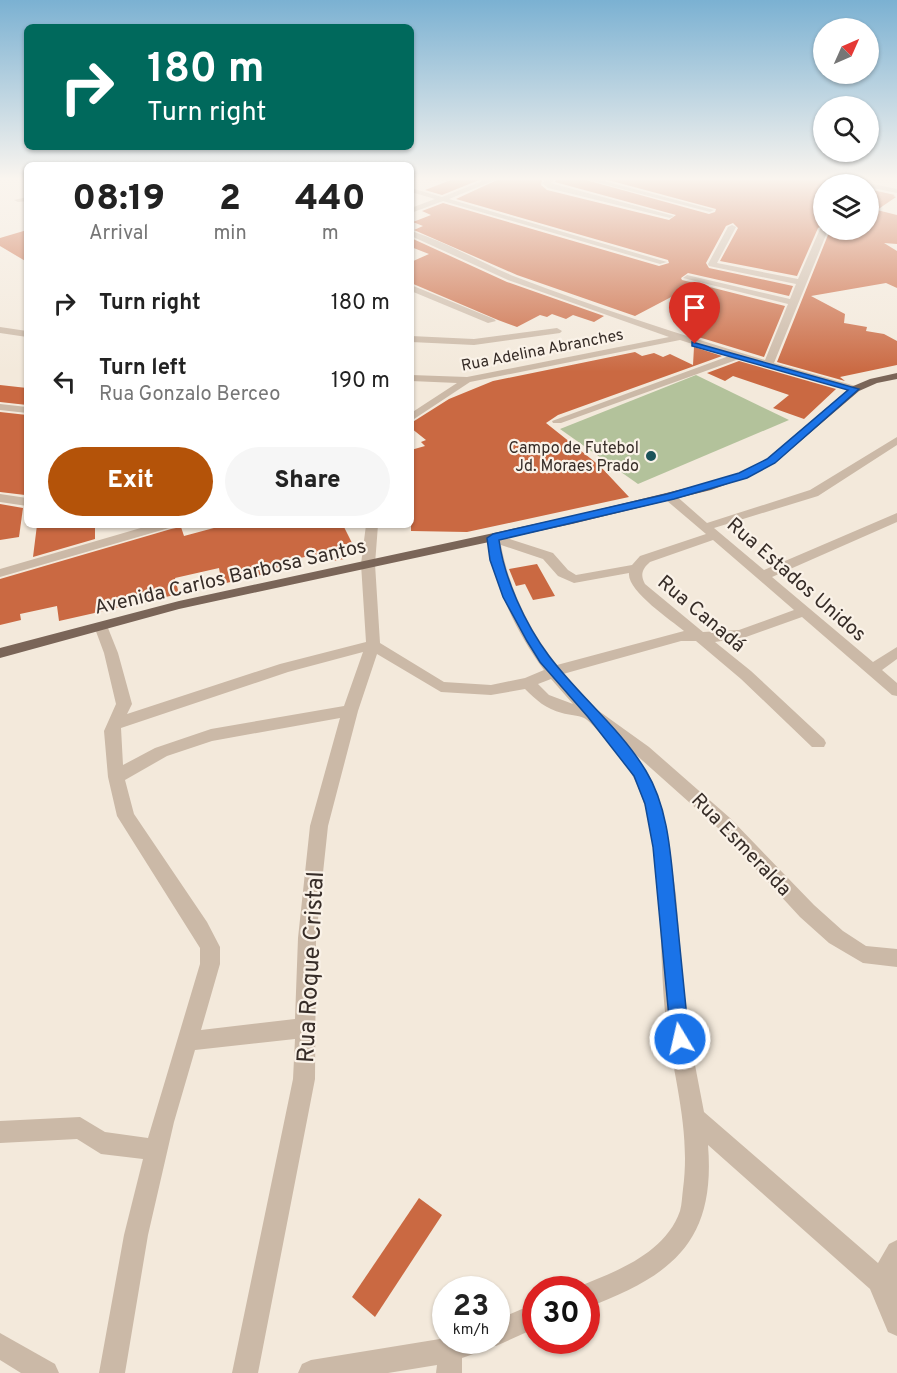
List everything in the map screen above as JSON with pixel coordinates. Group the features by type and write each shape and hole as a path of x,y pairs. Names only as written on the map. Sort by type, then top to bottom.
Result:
{"main road":[{"name":"Avenida Carlos Barbosa Santos","path":"0,653 179,605 493,538 670,497 743,475 771,461 855,389 874,381 897,376"}],"street":[{"path":"437,244 509,277 678,338 855,389"},
{"path":"600,244 663,262"},
{"path":"723,244 712,264 800,282"},
{"path":"768,364 817,244"},
{"path":"687,278 794,303"},
{"path":"414,289 491,321"},
{"path":"0,330 24,334"},
{"path":"414,339 474,342 557,331"},
{"name":"Rua Adelina Abranches","path":"414,378 467,380 678,338"},
{"path":"557,421 737,356"},
{"path":"414,416 467,380"},
{"path":"0,407 24,410"},
{"name":"Rua Canadá","path":"818,743 746,675 640,587 635,578 636,568 645,559 711,531 814,494 897,440"},
{"name":"Rua Estados Unidos","path":"670,497 897,691"},
{"path":"0,498 24,502"},
{"path":"764,575 897,517"},
{"path":"0,573 150,528"},
{"name":"Rua Roque Cristal","path":"245,1373 304,1079 307,938 319,826 350,711 373,645 368,564 372,528"},
{"path":"493,538 548,556 563,573 574,579 636,568"},
{"name":"Rua Esmeralda","path":"493,538 496,560 509,597 544,659 640,774 653,804 661,847 676,1019 695,1119 699,1168 690,1215 669,1252 641,1273 600,1290"},
{"path":"115,724 285,668 373,645 441,687 491,690 528,683 555,671 681,636 720,637 741,634 805,611"},
{"path":"101,626 111,653 124,704 112,731 117,777 126,816 200,928 210,947 210,964 156,1149 136,1235 112,1373"},
{"path":"873,670 897,652"},
{"path":"528,683 543,699 561,707 592,714"},
{"path":"117,777 161,752 211,735 350,711"},
{"name":"Rua Esmeralda","path":"592,714 676,778 724,823 807,912 836,937 862,954 897,958"},
{"path":"187,1041 305,1028"},
{"path":"695,1119 888,1290"},
{"path":"0,1132 80,1128 101,1143 156,1149"},
{"path":"897,1252 888,1290 897,1323"},
{"path":"0,1346 46,1373"},
{"path":"310,1373 449,1362"}],"green space":[{"name":"Campo de Futebol Jd. Moraes Prado","path":"696,375 789,420 638,484 560,429"}],"building":[{"path":"0,244 24,244 24,260"},
{"path":"414,244 424,244 507,282 604,316 594,322 573,315 566,319 552,314 547,317 540,315 517,327 414,284 414,261 429,254 414,248"},
{"path":"446,244 584,244 659,266 669,263 668,260 613,244 716,244 706,263 709,268 793,286 789,296 688,273 681,278 785,306 764,357 695,336 697,318 674,316 675,295 635,316 517,275"},
{"path":"729,244 811,244 797,276 720,261"},
{"path":"824,244 886,244 897,251 897,288 886,283 811,296 845,314 844,323 867,327 866,331 884,334 897,341 897,365 840,377 845,381 777,362"},
{"path":"694,347 722,356 558,415 546,423 600,466 629,497 467,532 411,531 411,528 414,528 414,449 425,446 421,442 426,440 414,430 414,421 449,399 493,381 635,352 642,356 654,353 663,357 670,354 693,365"},
{"path":"739,361 836,389 804,419 773,408 789,395 733,376 725,381 707,373"},
{"path":"0,385 24,388 24,405 0,402"},
{"path":"0,412 24,415 24,495 0,492"},
{"path":"0,504 23,508 19,537 0,540"},
{"path":"37,528 95,528 95,539 33,557"},
{"path":"181,528 184,536 214,528 344,528 352,543 338,546 344,559 323,563 319,554 281,562 283,566 264,571 265,574 222,584 219,568 175,578 179,594 59,621 57,606 20,614 21,620 0,625 0,579 171,529"},
{"path":"537,564 555,596 533,600 525,584 516,586 509,569"},
{"path":"419,1198 442,1215 375,1317 352,1297"}],"place":[{"name":"Campo de Futebol Jd. Moraes Prado","path":"651,456"}],"route":[{"path":"680,1039 676,1019 661,847 653,804 640,774 544,659 522,623 509,597 496,560 493,538 670,497 743,475 771,461 855,389 695,344"}]}
